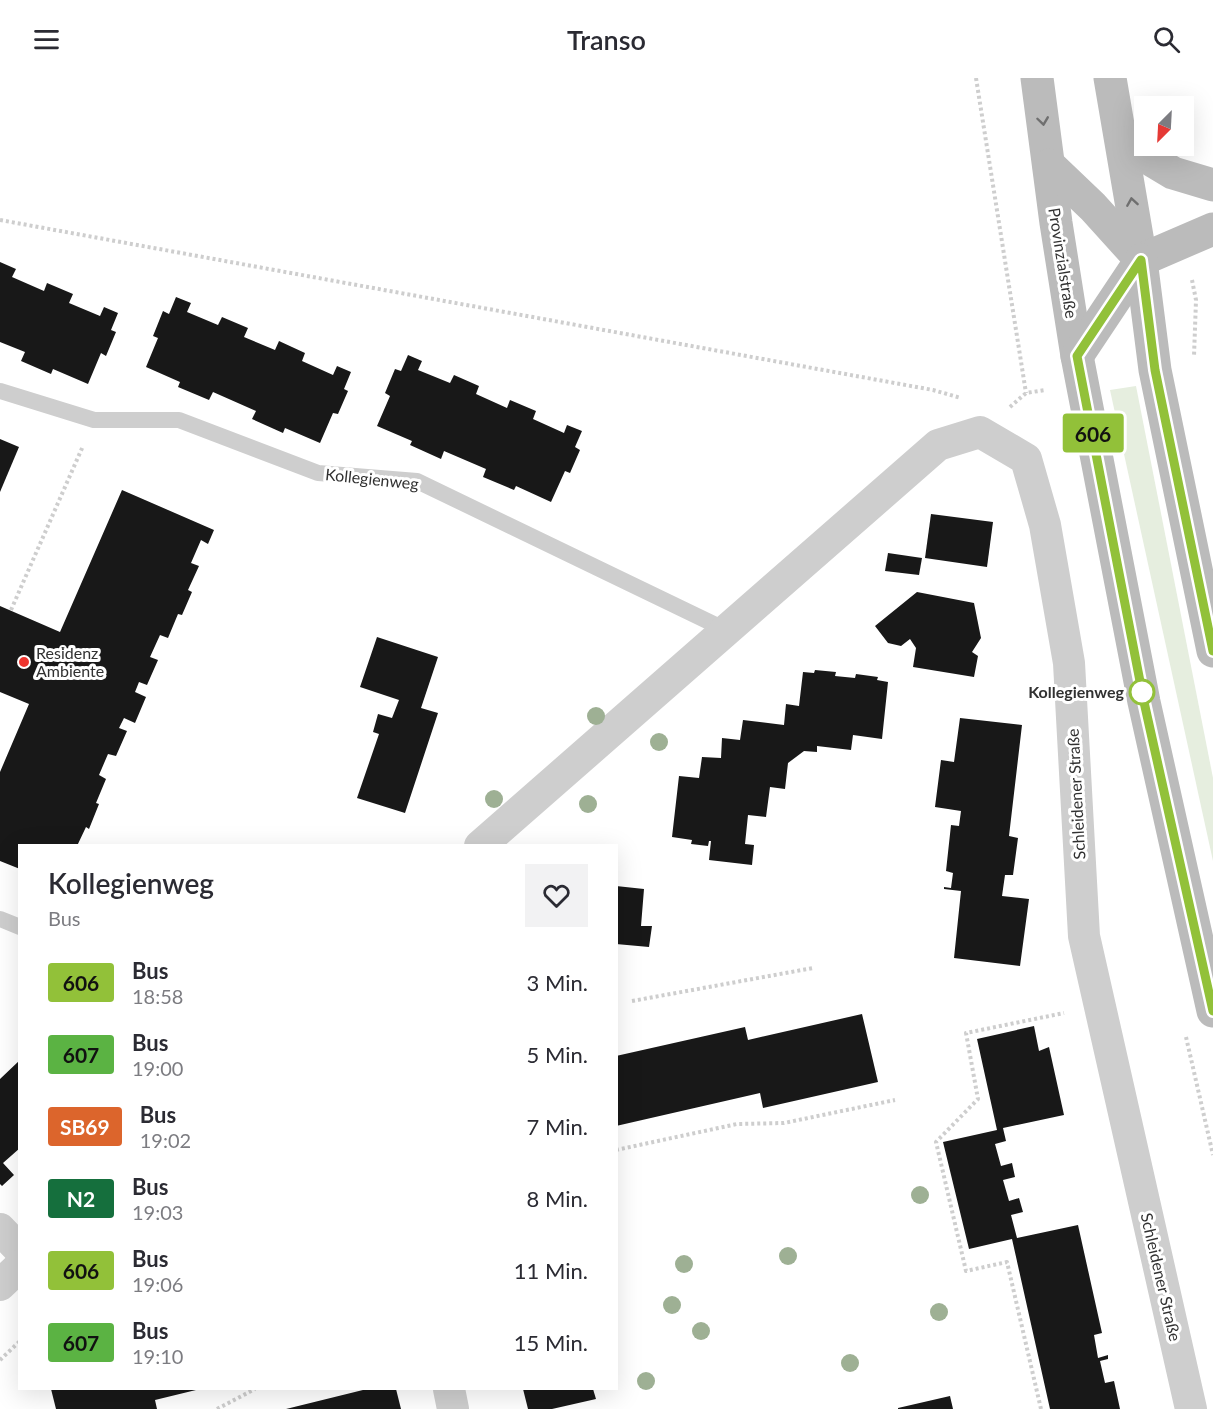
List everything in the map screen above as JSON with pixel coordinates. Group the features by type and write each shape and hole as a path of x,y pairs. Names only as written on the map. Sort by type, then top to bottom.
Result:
{"main road":[{"name":"Provinzialstraße","path":"1036,78 1077,356 1144,702 1213,1011"},
{"path":"1110,78 1123,143 1155,370 1213,651"},
{"path":"1123,143 1173,173 1213,185"},
{"path":"1048,165 1093,207 1141,260"},
{"path":"1077,356 1141,260 1199,234"}],"street":[{"path":"482,844 938,445 980,432"},
{"name":"Schleidener Straße","path":"980,432 1026,459 1045,525 1069,663 1084,936 1191,1409"},
{"path":"0,1229 18,1248"},
{"path":"0,1285 18,1268"},
{"path":"448,1390 453,1409"}],"lane":[{"name":"Kollegienweg","path":"0,391 94,420 179,420 318,473 417,481 726,630"},
{"path":"0,919 18,926"}],"path":[{"path":"976,78 1026,393"},
{"path":"0,220 933,390 963,399 980,432"},
{"path":"1194,363 1199,234"},
{"path":"1032,393 1050,389"},
{"path":"11,610 94,420"},
{"path":"632,1001 813,968"},
{"path":"1041,1409 1007,1263 966,1270 936,1142 978,1099 966,1033 1099,1005"},
{"path":"618,1150 737,1124 784,1123 895,1100"},
{"path":"0,1360 18,1343"},
{"path":"217,1409 253,1390"}],"green space":[{"path":"1136,386 1213,778 1213,861 1110,390"}],"building":[{"path":"0,262 16,269 12,277 44,291 47,283 73,294 69,303 100,316 104,307 118,313 111,330 116,332 106,356 101,353 88,384 53,369 51,374 21,361 25,352 0,342"},
{"path":"176,297 191,303 187,312 218,325 222,317 248,328 244,337 275,350 279,341 305,353 302,361 333,375 337,366 351,372 344,389 348,391 338,414 333,413 320,443 285,428 283,433 252,419 256,411 213,392 209,400 178,387 180,382 146,367 158,338 153,336 163,311 169,314"},
{"path":"408,355 422,361 418,370 450,383 454,375 479,386 476,394 507,408 510,400 536,411 533,419 564,433 567,425 582,431 575,447 580,450 570,473 565,471 551,502 516,486 514,490 483,477 486,469 444,451 441,459 410,445 412,441 377,426 390,396 385,393 395,369 401,371"},
{"path":"0,439 19,447 0,492"},
{"path":"122,490 214,530 208,544 201,540 191,563 199,566 188,590 192,592 182,615 178,614 168,638 160,635 150,657 158,660 147,685 139,682 135,692 146,697 135,723 124,718 119,728 127,731 116,756 108,754 99,775 106,779 89,829 86,827 78,844 18,844 18,868 0,861 0,772 29,704 0,692 0,606 60,632"},
{"path":"931,514 993,522 987,567 925,558"},
{"path":"888,553 922,558 919,575 885,571"},
{"path":"917,592 974,603 981,638 972,652 978,656 974,677 913,667 916,648 910,639 901,646 888,643 875,626"},
{"path":"377,637 438,657 421,708 438,713 405,813 357,798 379,734 373,732 378,714 392,718 399,700 360,687"},
{"path":"815,670 836,672 835,676 855,678 856,674 878,677 877,680 888,682 882,739 853,735 851,750 817,746 817,752 804,751 788,763 785,789 770,787 766,817 748,815 745,844 754,845 752,865 709,860 711,841 708,846 691,844 692,840 672,837 679,776 699,778 702,757 721,758 722,738 740,740 743,720 784,725 786,704 799,706 803,672 814,673"},
{"path":"960,718 1022,725 1009,836 1018,838 1013,875 1005,875 1002,896 1029,899 1020,966 954,958 961,891 944,889 944,887 951,888 953,873 946,871 951,825 959,826 961,811 935,807 941,760 954,762"},
{"path":"618,886 644,889 641,926 652,926 649,947 618,944"},
{"path":"862,1014 878,1082 763,1108 760,1093 618,1126 618,1056 745,1027 748,1040"},
{"path":"1034,1026 1039,1051 1049,1047 1064,1115 1003,1128 1006,1141 995,1144 1001,1166 1012,1163 1015,1177 1003,1180 1009,1201 1019,1198 1023,1212 1011,1215 1017,1238 1078,1225 1102,1333 1094,1335 1098,1358 1108,1355 1108,1359 1100,1361 1105,1383 1114,1381 1120,1409 1050,1409 1012,1239 969,1249 943,1142 997,1130 977,1039"},
{"path":"18,1062 18,1150 3,1163 14,1175 2,1186 0,1184 0,1079"},
{"path":"51,1390 196,1390 155,1400 157,1409 56,1409"},
{"path":"363,1390 396,1390 401,1409 286,1409"},
{"path":"523,1390 593,1390 596,1399 552,1409 528,1409"},
{"path":"950,1396 953,1409 898,1409 898,1408"}],"bus line":[{"name":"606","path":"1213,651 1155,370 1141,260 1077,356 1144,702 1213,1011"}],"place":[{"name":"Residenz Ambiente","path":"24,662"},
{"name":"Kollegienweg","path":"1142,692"}]}
